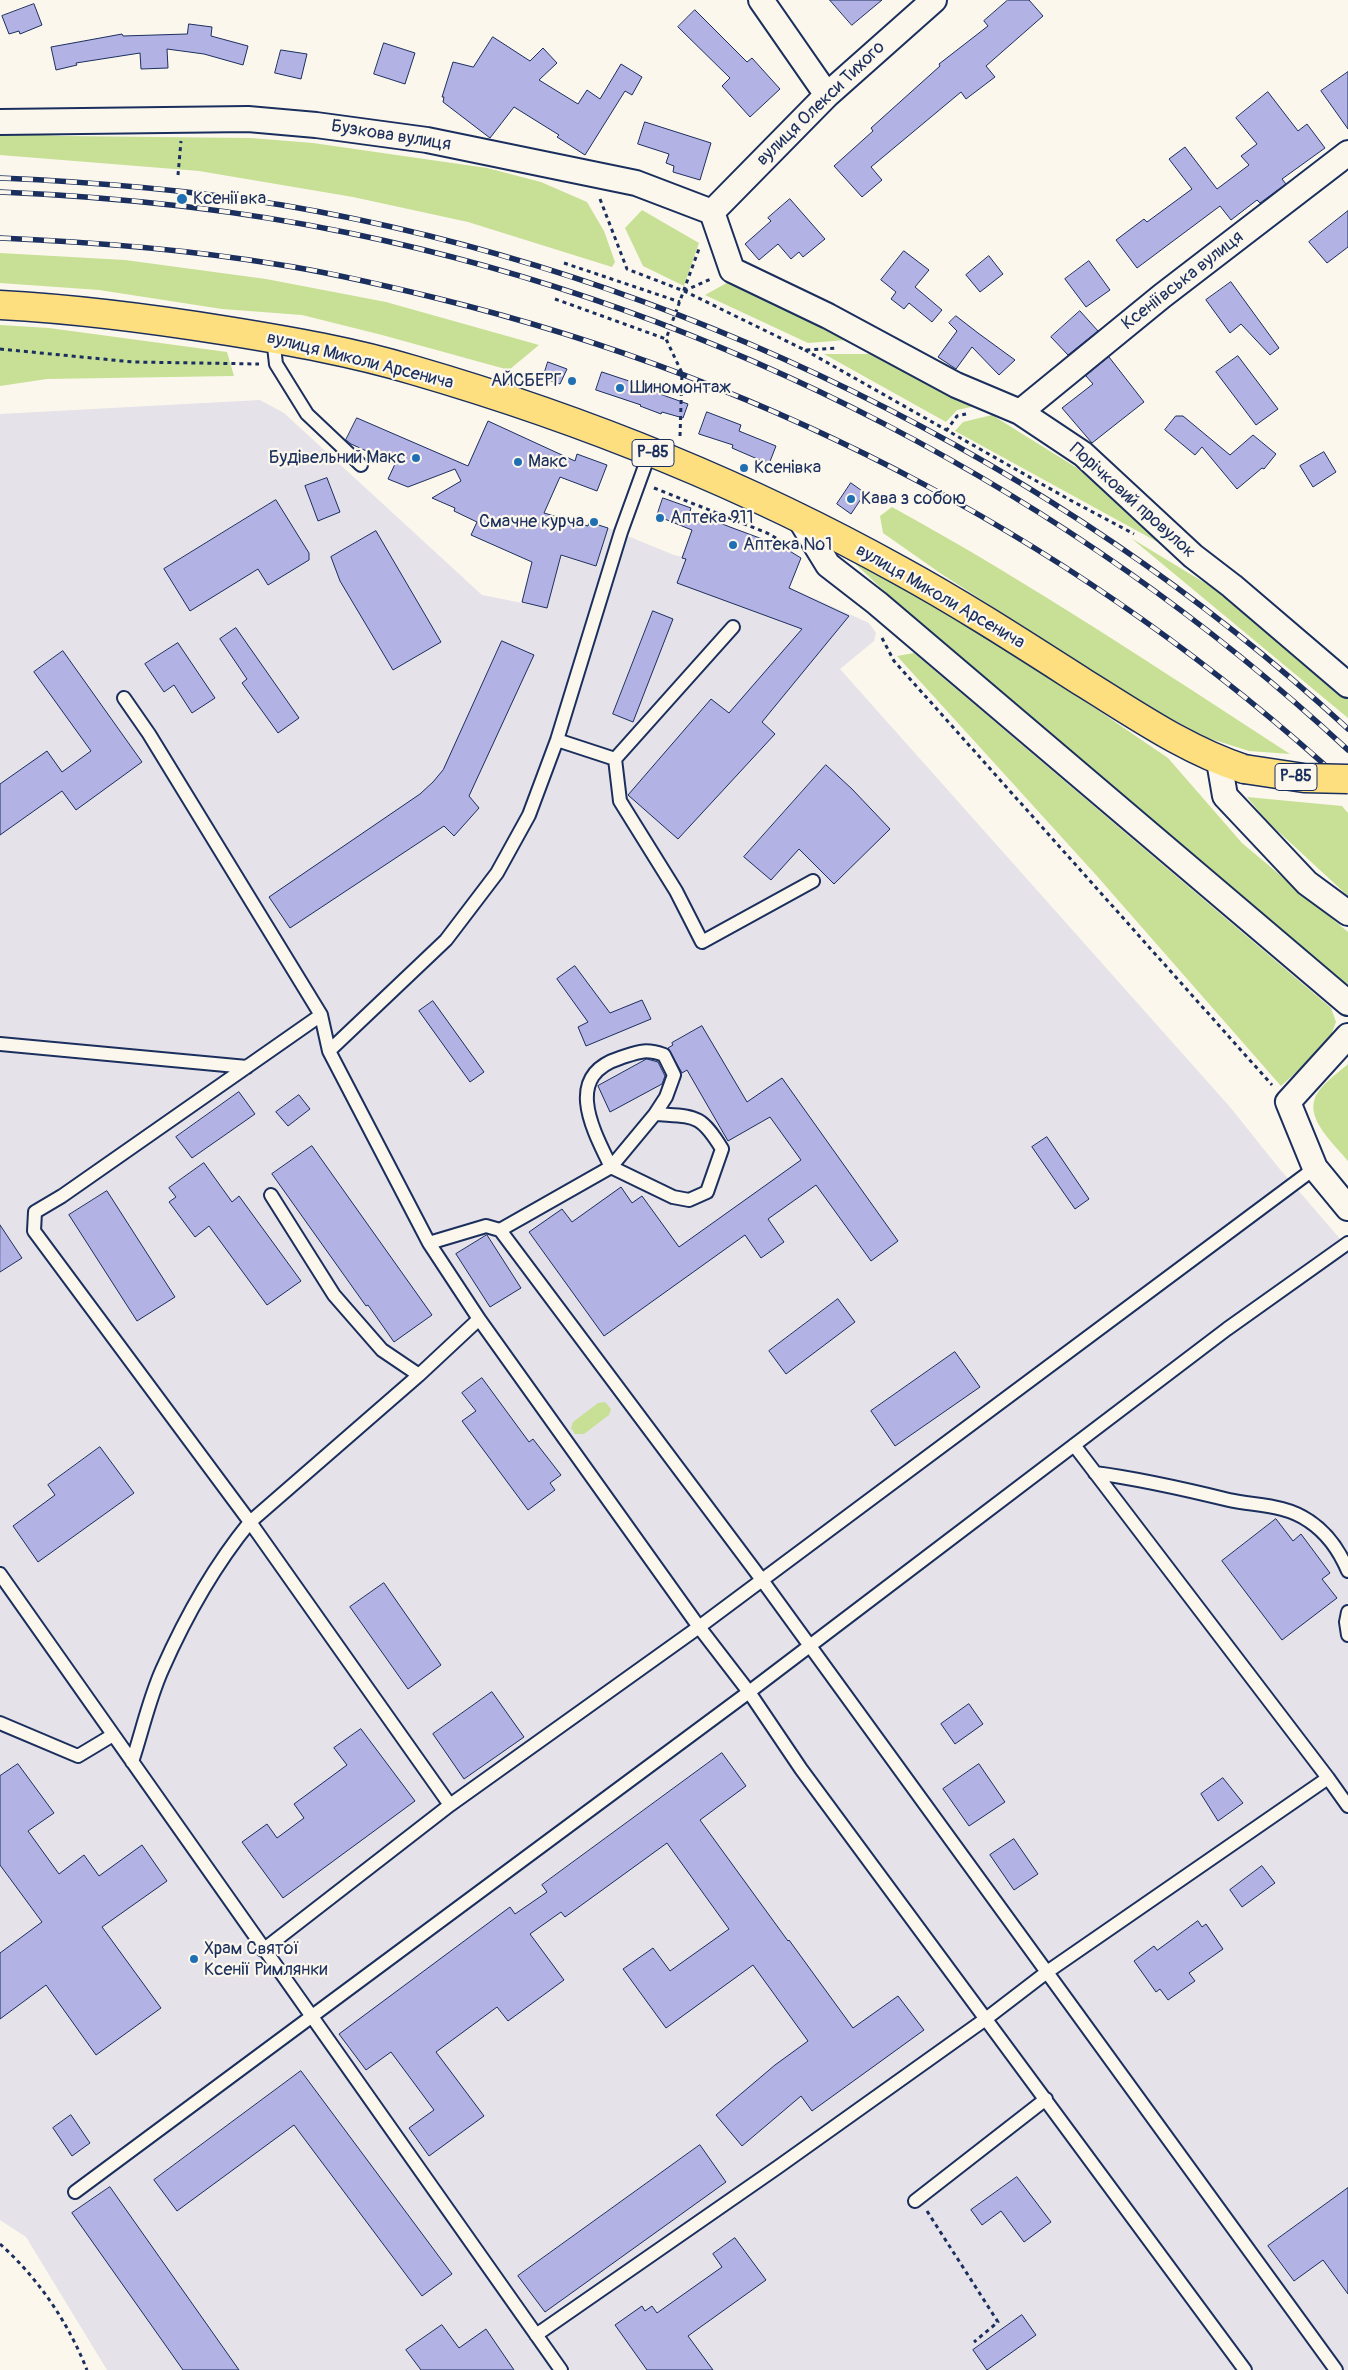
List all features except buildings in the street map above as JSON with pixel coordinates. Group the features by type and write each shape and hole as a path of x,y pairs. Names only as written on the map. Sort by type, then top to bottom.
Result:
{"main road":[{"name":"вулиця Миколи Арсенича","path":"0,305 109,315 275,351 412,369 546,413 650,452 744,491 798,516 899,570 987,621 1160,730 1219,760 1244,769 1304,778 1348,779"}],"street":[{"path":"761,0 826,95"},
{"name":"вулиця Олекси Тихого","path":"712,212 826,95 934,0"},
{"name":"Бузкова вулиця","path":"0,122 248,119 297,123 427,140 591,173 636,183 712,212"},
{"name":"Ксеніївська вулиця","path":"1020,412 1162,296 1348,153"},
{"path":"712,212 732,270"},
{"name":"Порічковий провулок","path":"732,270 828,316 956,385 1020,412 1083,454 1193,556 1232,586 1348,685"},
{"path":"798,516 828,565 877,603 1348,1003"},
{"path":"1219,760 1225,796 1308,883 1348,913"},
{"path":"1348,1036 1288,1102 1315,1168 1348,1208"}],"lane":[{"path":"275,351 307,414 361,465"},
{"path":"329,1051 446,940 498,872 529,815 557,740 637,484 650,452"},
{"path":"733,627 615,759 620,800 676,891 702,942 812,881"},
{"path":"124,698 149,734 321,1015 329,1051 429,1243 479,1319 699,1627 749,1692 801,1769 987,2018 1245,2370"},
{"path":"557,740 615,759"},
{"path":"321,1015 62,1196 35,1212 34,1231 250,1522 450,1805"},
{"path":"0,1044 247,1067"},
{"path":"500,1230 611,1167 655,1114 666,1097 674,1076 664,1055 650,1050 607,1062 594,1074 585,1096 593,1124 611,1167 672,1197 689,1200 707,1192 722,1149 710,1129 696,1117 655,1114"},
{"path":"263,1950 450,1805 699,1627 1315,1168"},
{"path":"271,1196 334,1295 382,1350 419,1375"},
{"path":"429,1243 486,1226 500,1230 810,1645 1336,2370"},
{"path":"75,2192 749,1692 1227,1329 1348,1243"},
{"path":"132,1762 161,1672 195,1606 224,1556 250,1522 419,1375 479,1319"},
{"path":"1074,1445 1348,1806"},
{"path":"1095,1473 1137,1478 1231,1500 1273,1505 1309,1521 1340,1552 1348,1571"},
{"path":"0,1574 263,1950 561,2370"},
{"path":"1348,1612 1346,1622 1348,1635"},
{"path":"0,1723 78,1756 114,1735"},
{"path":"536,2335 778,2167 987,2018 1047,1972 1328,1778"},
{"path":"916,2200 1046,2099"}],"path":[{"path":"178,175 181,150"},
{"path":"591,173 627,269 684,291 805,350 1070,500 1138,536"},
{"path":"666,339 712,212"},
{"path":"564,263 680,302"},
{"path":"684,291 732,270"},
{"path":"554,299 666,339 682,373 680,436"},
{"path":"805,350 843,348"},
{"path":"0,349 133,362 275,351"},
{"path":"637,484 660,490 767,533 794,549"},
{"path":"880,633 894,661 1288,1102"},
{"path":"916,2200 998,2322 974,2342"},
{"path":"0,2244 23,2265 56,2310 86,2370"}],"shaded area":[{"path":"260,400 284,413 482,595 547,608 560,556 596,566 608,528 674,555 769,578 869,623 876,633 874,641 840,669 1230,1107 1278,1167 1348,1248 1348,2370 107,2370 26,2237 0,2220 0,414"}],"green space":[{"path":"0,133 63,136 251,138 313,143 487,168 541,182 587,202 604,231 615,262 612,267 468,222 353,197 199,171 0,155"},
{"path":"642,210 699,243 684,286 643,266 625,228"},
{"path":"0,253 125,260 266,279 386,302 539,345 509,370 302,315 222,309 99,290 0,283"},
{"path":"732,280 859,339 808,343 705,295"},
{"path":"0,325 49,328 227,352 234,376 47,379 0,386"},
{"path":"824,354 876,354 981,405 957,410 946,422"},
{"path":"992,415 1077,468 1183,556 955,431 963,422"},
{"path":"892,507 1044,596 1290,754 1249,751 1205,737 1148,706 940,573 883,533 880,516"},
{"path":"1131,538 1223,594 1348,697 1348,718"},
{"path":"845,554 1036,668 1168,758 1242,843 1348,932 1348,988 922,627"},
{"path":"914,653 1331,1008 1336,1022 1328,1043 1281,1086 1096,875 897,656"},
{"path":"1247,797 1342,806 1348,813 1348,896 1267,821"},
{"path":"1348,1064 1348,1161 1323,1132 1313,1106 1317,1093 1321,1088"},
{"path":"605,1402 611,1409 609,1415 584,1434 575,1434 571,1428 573,1422 598,1403"}],"railway":[{"path":"0,178 142,187 282,205 428,236 573,277 714,329 852,391 986,463 1114,543 1235,632 1348,729"},
{"path":"0,192 176,205 263,217 349,233 487,266 623,310 755,362 884,424 1008,494 1127,571 1241,657 1348,750"},
{"path":"0,238 172,250 295,267 336,275 436,298 563,333 687,376 807,426 923,484 1036,549 1144,621 1248,700 1348,786"}],"place":[{"name":"Ксеніївка","path":"182,199"},
{"name":"АЙСБЕРГ","path":"572,381"},
{"name":"Шиномонтаж","path":"620,388"},
{"name":"Будівельний Макс","path":"416,458"},
{"name":"Макс","path":"518,462"},
{"name":"Ксенівка","path":"744,468"},
{"name":"Кава з собою","path":"851,499"},
{"name":"Аптека 911","path":"660,518"},
{"name":"Смачне курча","path":"594,522"},
{"name":"Аптека №1","path":"733,545"},
{"name":"Храм Святої Ксенії Римлянки","path":"194,1959"}]}
